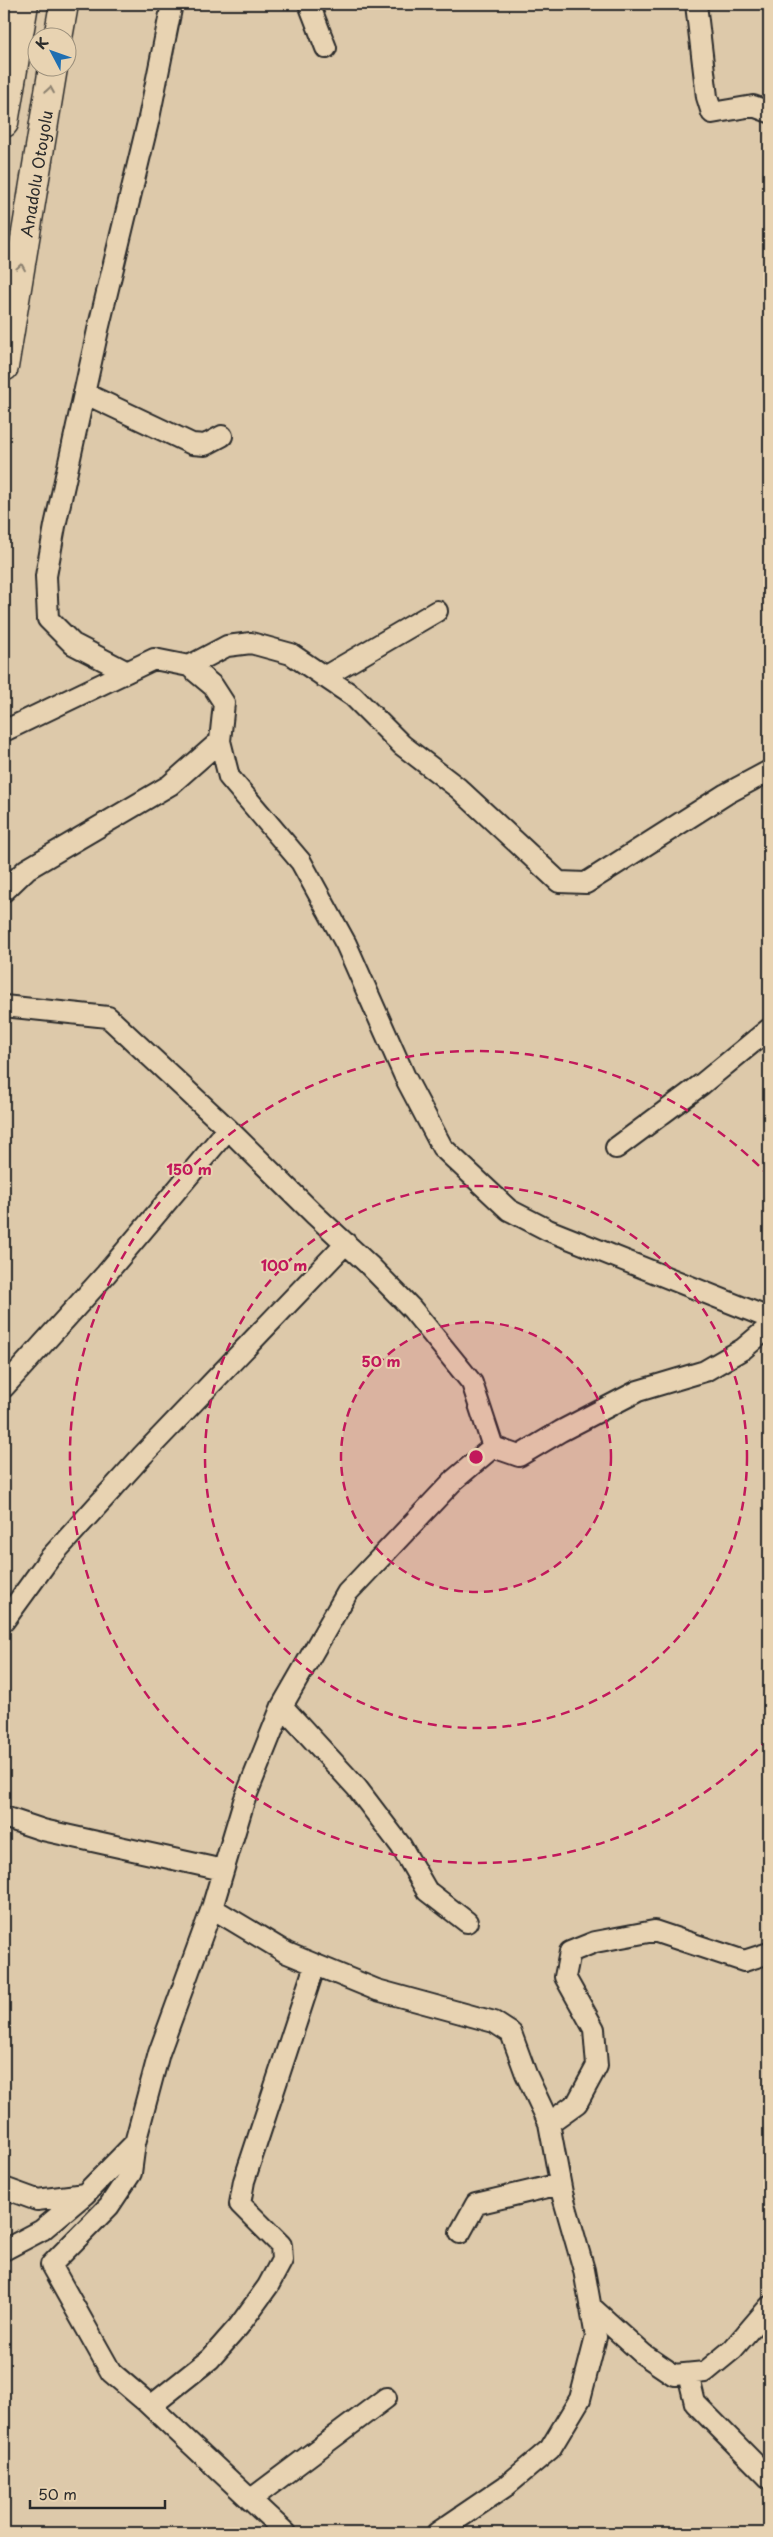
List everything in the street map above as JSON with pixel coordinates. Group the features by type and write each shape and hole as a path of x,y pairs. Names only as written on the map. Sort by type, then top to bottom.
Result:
{"highway":[{"path":"4,123 24,4"},
{"path":"60,28 64,4"},
{"name":"Anadolu Otoyolu","path":"4,367 51,78"}],"street":[{"path":"126,672 73,644 48,619 46,576 84,393 149,118 172,4"},
{"path":"309,4 326,48"},
{"path":"696,4 707,97 712,113 753,106 769,112"},
{"path":"84,393 192,444 205,445 222,436"},
{"path":"324,677 437,611"},
{"path":"190,666 227,646 251,643 291,654 353,696 402,745 458,788 559,882 586,883 726,794 769,771"},
{"path":"4,730 154,659 190,666 213,686 224,703 220,741 229,777 301,862 346,944 405,1077 442,1147 509,1210 548,1230 769,1318"},
{"path":"4,891 27,870 170,785 220,741"},
{"path":"4,1006 108,1017 228,1129 412,1309 472,1383 493,1447"},
{"path":"616,1148 702,1084 769,1029"},
{"path":"4,1387 106,1274 228,1129"},
{"path":"4,1621 49,1559 142,1456 346,1243"},
{"path":"493,1447 519,1456 561,1431 638,1391 704,1371 743,1349 769,1328"},
{"path":"286,2533 151,2406 111,2372 51,2265 108,2206 131,2173 135,2143 158,2053 212,1908 244,1801 282,1706 347,1593 454,1480 493,1447"},
{"path":"282,1706 357,1788 401,1846 427,1891 467,1922"},
{"path":"4,1817 43,1830 223,1870"},
{"path":"212,1908 287,1953 315,1965 377,1990 494,2022 511,2034 526,2074 549,2123 560,2184 584,2270 596,2337 580,2399 550,2449 506,2486 437,2533"},
{"path":"549,2123 577,2103 597,2066 594,2029 565,1977 570,1952 595,1942 654,1931 744,1961 769,1953"},
{"path":"151,2406 210,2359 240,2326 268,2286 282,2260 281,2246 240,2204 244,2181 315,1965"},
{"path":"4,2250 42,2230 85,2194 135,2143"},
{"path":"460,2233 476,2204 560,2184"},
{"path":"4,2188 37,2200 85,2194"},
{"path":"590,2306 643,2354 674,2375 705,2372 733,2349 769,2307"},
{"path":"688,2374 695,2403 769,2478"},
{"path":"250,2500 386,2398"}]}
